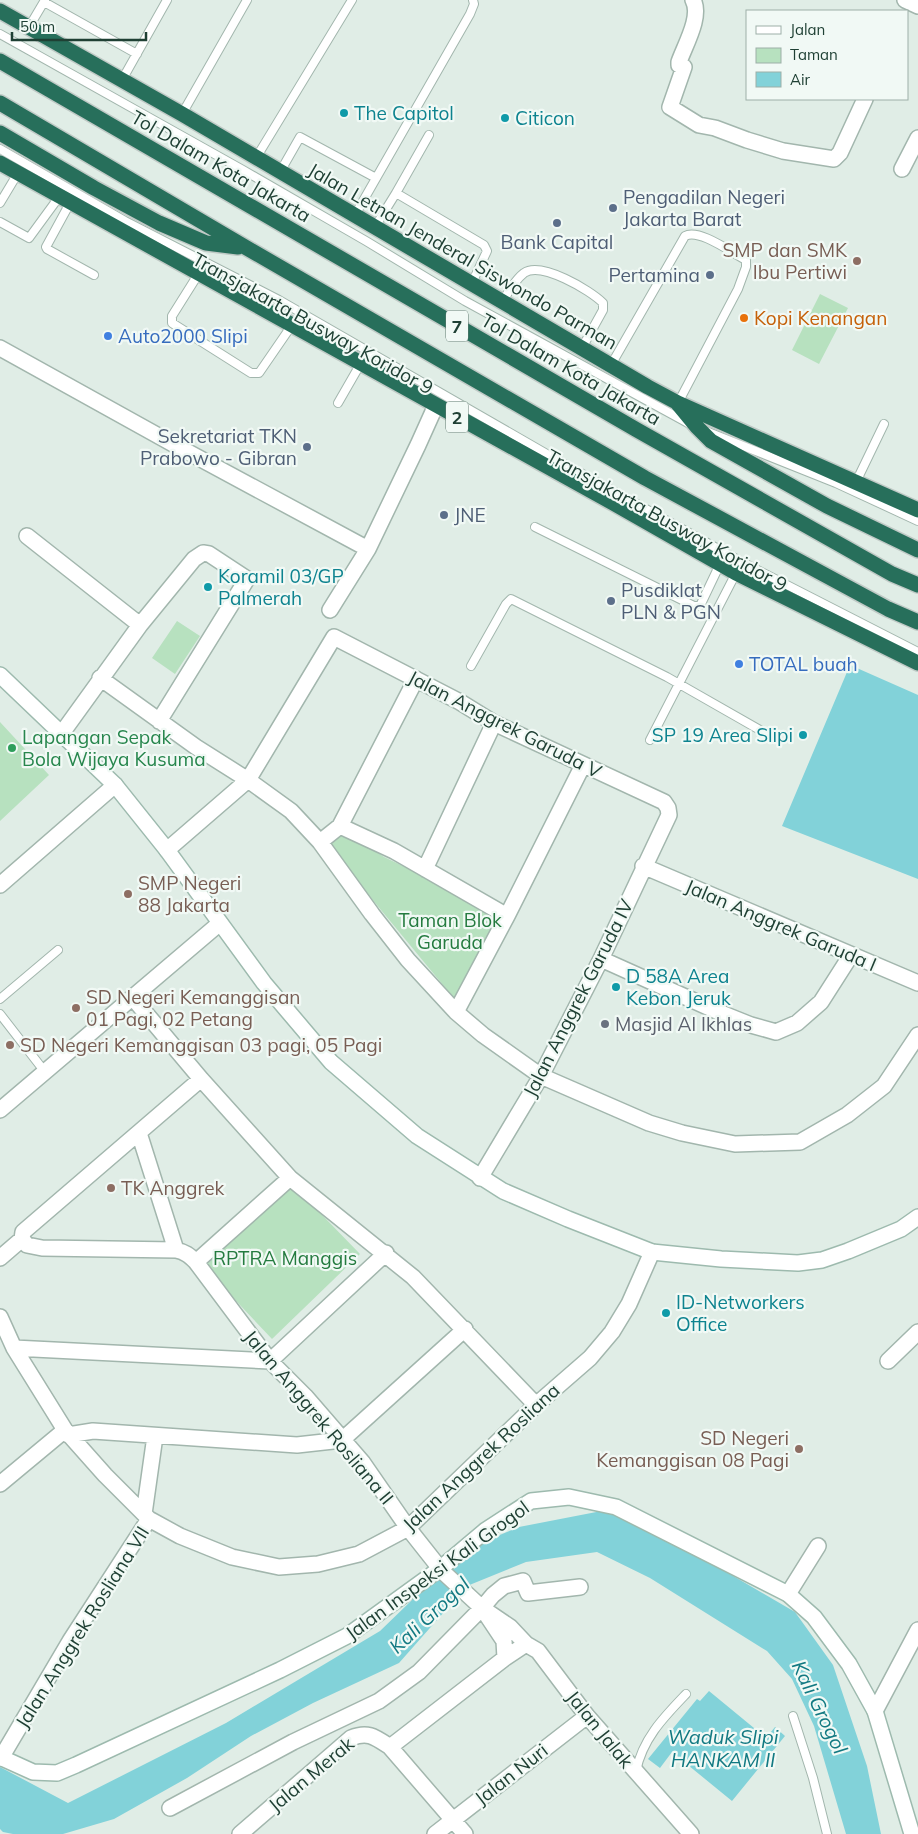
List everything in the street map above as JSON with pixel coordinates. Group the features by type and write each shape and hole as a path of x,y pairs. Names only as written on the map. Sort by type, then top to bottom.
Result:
{"highway":[{"name":"Jalan Letnan Jenderal Siswondo Parman","path":"0,11 182,114 678,403 918,510"},
{"name":"Tol Dalam Kota Jakarta","path":"0,61 645,435 892,574 918,586"},
{"name":"7","path":"0,103 244,247 645,478 879,604 918,622"},
{"path":"0,133 94,188 159,223 206,243 244,247"},
{"name":"2","path":"0,163 436,404 736,573 918,663"},
{"path":"678,403 697,428 711,441 827,506 918,550"}],"street":[{"path":"693,0 696,5 695,19 679,62 679,65 684,67 670,108 680,114 699,124 783,151 834,159 840,153 866,100"},
{"path":"902,169 918,138"},
{"path":"0,348 164,440 368,549"},
{"path":"330,610 368,549 436,404"},
{"path":"28,536 140,625"},
{"path":"62,733 140,625 194,559 203,553 209,554 246,579 159,721"},
{"name":"Jalan Anggrek Garuda V","path":"248,780 334,637 460,702 494,722 664,802 668,808 669,815"},
{"path":"0,675 116,785 167,850 264,983 331,1062 416,1136 480,1178 503,1191 568,1219 652,1252 721,1259 798,1263 822,1260 901,1229 918,1217"},
{"path":"100,678 159,721 291,811 320,842 408,960 456,1012 489,1040 541,1076 649,1123 682,1133 735,1144 800,1142 847,1116 884,1086 918,1035"},
{"path":"320,842 340,826 416,679"},
{"path":"426,869 494,722"},
{"path":"456,1012 508,916 583,765"},
{"path":"167,850 248,780"},
{"path":"0,885 116,785"},
{"name":"Jalan Anggrek Garuda IV","path":"480,1178 541,1076 669,815"},
{"path":"340,826 426,869 508,916"},
{"name":"Jalan Anggrek Garuda I","path":"643,866 918,983"},
{"path":"0,1110 220,923"},
{"path":"600,959 751,1026 776,1032 797,1023 821,1002 851,955"},
{"path":"134,998 201,1079 290,1178 414,1277 536,1405"},
{"path":"0,1258 22,1239 24,1232 201,1079"},
{"path":"22,1239 27,1244 42,1248 176,1250 139,1133"},
{"path":"196,1262 290,1178"},
{"name":"Jalan Anggrek Rosliana II","path":"176,1250 184,1252 196,1262 270,1361 305,1396 363,1463 408,1528 442,1569 479,1605 510,1626 526,1644"},
{"name":"Jalan Anggrek Rosliana","path":"0,1317 14,1348 67,1432 146,1516 180,1536 232,1557 279,1567 318,1564 359,1554 408,1528 536,1405 590,1358 612,1332 629,1304 652,1252"},
{"path":"14,1348 270,1361 386,1253"},
{"path":"0,1484 67,1432 93,1431 297,1445 342,1440 465,1329"},
{"path":"888,1361 918,1332"},
{"path":"146,1516 155,1436"},
{"name":"Jalan Inspeksi Kali Grogol","path":"0,1759 32,1772 56,1773 63,1770 280,1670 347,1636 442,1569 486,1530 531,1500 569,1497 616,1507 788,1594 814,1617 848,1664 875,1711 912,1834"},
{"name":"Jalan Anggrek Rosliana VII","path":"0,1759 146,1516"},
{"path":"788,1594 818,1546"},
{"path":"170,1808 292,1742 379,1701 419,1672 479,1605 504,1586 523,1581 528,1593 580,1587"},
{"name":"Jalan Anggrek Rosliana II","path":"479,1605 504,1641 505,1658"},
{"path":"875,1711 918,1630"},
{"path":"465,1834 390,1747 505,1658 526,1644"},
{"name":"Jalan Jalak","path":"526,1644 538,1651 587,1716 691,1834"},
{"name":"Jalan Nuri","path":"435,1834 587,1716"},
{"name":"Jalan Merak","path":"240,1834 351,1738 364,1734 378,1739 390,1747"}],"lane":[{"path":"122,80 167,0"},
{"path":"182,114 247,0"},
{"path":"256,158 352,0"},
{"path":"355,215 470,14 473,2 482,0"},
{"path":"29,28 45,1 137,54"},
{"path":"0,34 284,194 465,302 697,428 836,483 918,521"},
{"path":"375,227 429,135"},
{"path":"280,172 300,137 376,178"},
{"name":"Transjakarta Busway Koridor 9","path":"0,149 125,221 278,300 552,457 740,561 918,652"},
{"path":"0,203 18,173"},
{"path":"396,193 484,245 488,252 472,283"},
{"path":"0,222 29,238 65,200"},
{"path":"65,200 46,246 47,249 94,275"},
{"path":"611,365 685,236 690,233 700,235 746,260 746,267 738,288 678,403"},
{"path":"503,301 513,285 524,273 535,269 545,270 581,287 603,303 603,310 582,348"},
{"path":"198,273 172,316 172,323 251,373 259,373 292,325"},
{"path":"338,403 361,363"},
{"path":"856,482 884,424"},
{"path":"534,527 694,606 700,606 704,600 720,564"},
{"path":"650,740 736,573"},
{"path":"471,666 506,604 511,599 598,641 767,734"},
{"path":"0,999 58,950"},
{"path":"0,1014 45,1072"},
{"path":"636,1773 646,1742 657,1725 686,1694"},
{"path":"793,1716 813,1778 828,1834"}],"green space":[{"path":"820,294 848,308 819,364 792,350"},
{"path":"177,621 200,636 175,674 152,658"},
{"name":"Lapangan Sepak Bola Wijaya Kusuma","path":"0,722 49,775 0,821"},
{"name":"Taman Blok Garuda","path":"342,828 384,857 504,914 457,1002 324,841"},
{"name":"RPTRA Manggis","path":"291,1183 360,1254 272,1339 204,1267"}],"water":[{"path":"850,665 918,695 918,879 782,826"},
{"name":"Kali Grogol","path":"617,1508 795,1612 833,1665 867,1766 881,1834 846,1834 814,1726 792,1679 767,1651 650,1578 597,1552 526,1562 467,1586 399,1663 313,1703 251,1736 187,1778 114,1819 63,1834 13,1834 3,1832 0,1829 0,1767 68,1803 226,1723 380,1631 442,1571 473,1546 519,1527"},
{"name":"Waduk Slipi HANKAM II","path":"709,1691 766,1738 775,1727 785,1736 732,1801 672,1752 660,1768 648,1759 697,1699 700,1701"}],"place":[{"name":"The Capitol","path":"344,113"},
{"name":"Citicon","path":"505,118"},
{"name":"Pengadilan Negeri Jakarta Barat","path":"613,208"},
{"name":"Bank Capital","path":"557,223"},
{"name":"SMP dan SMK Ibu Pertiwi","path":"857,261"},
{"name":"Pertamina","path":"710,275"},
{"name":"Kopi Kenangan","path":"744,318"},
{"name":"Auto2000 Slipi","path":"108,336"},
{"name":"Sekretariat TKN Prabowo - Gibran","path":"307,447"},
{"name":"JNE","path":"444,515"},
{"name":"Koramil 03/GP Palmerah","path":"208,587"},
{"name":"Pusdiklat PLN & PGN","path":"611,601"},
{"name":"TOTAL buah","path":"739,664"},
{"name":"SP 19 Area Slipi","path":"803,735"},
{"name":"Lapangan Sepak Bola Wijaya Kusuma","path":"12,748"},
{"name":"SMP Negeri 88 Jakarta","path":"128,894"},
{"name":"D 58A Area Kebon Jeruk","path":"616,987"},
{"name":"SD Negeri Kemanggisan 01 Pagi, 02 Petang","path":"76,1008"},
{"name":"Masjid Al Ikhlas","path":"605,1024"},
{"name":"SD Negeri Kemanggisan 03 pagi, 05 Pagi","path":"10,1045"},
{"name":"TK Anggrek","path":"111,1188"},
{"name":"ID-Networkers Office","path":"666,1313"},
{"name":"SD Negeri Kemanggisan 08 Pagi","path":"799,1449"}]}
